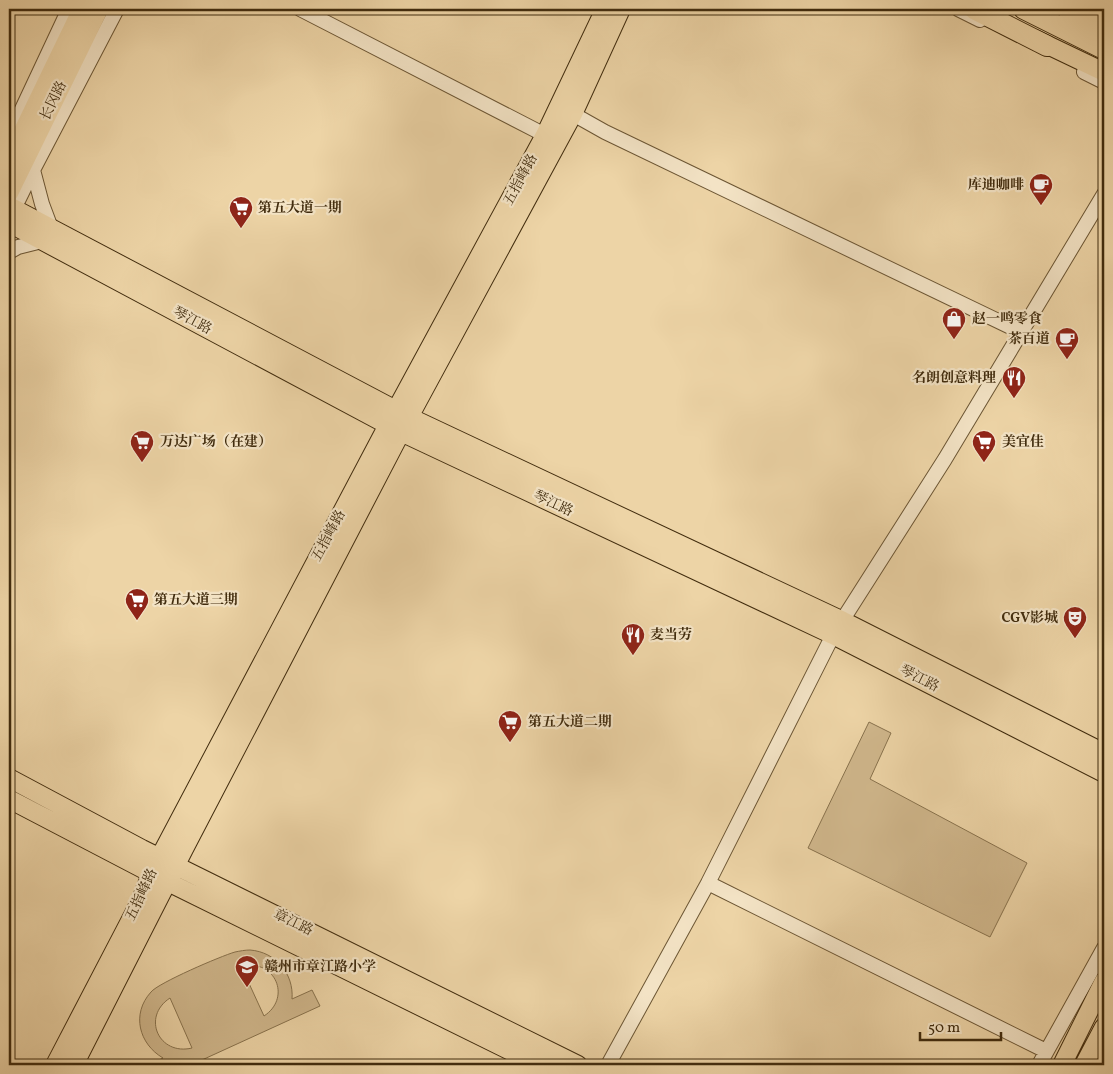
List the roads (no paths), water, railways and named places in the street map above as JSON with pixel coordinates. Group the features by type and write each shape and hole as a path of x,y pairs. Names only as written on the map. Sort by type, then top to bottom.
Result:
{"highway":[{"path":"975,9 1048,46"},
{"path":"1024,9 1104,50"},
{"path":"1067,9 1104,28"}],"main road":[{"name":"长冈路","path":"9,160 82,9"},
{"name":"长冈路","path":"10,210 99,9"},
{"name":"五指峰路","path":"74,1065 168,882 398,421 545,135 605,9"},
{"name":"五指峰路","path":"55,1065 141,900 156,865 398,421 573,114 622,9"},
{"path":"1083,9 1104,19"},
{"path":"1048,46 1104,72"},
{"name":"琴江路","path":"10,210 47,234 398,421 1104,754"},
{"name":"琴江路","path":"838,628 1104,773"},
{"name":"章江路","path":"9,778 156,865 168,882 539,1065"},
{"name":"章江路","path":"9,799 156,865 176,865 578,1065"},
{"path":"1062,1065 1104,981"},
{"path":"1084,1065 1104,1027"}],"street":[{"path":"9,136 68,9"},
{"path":"10,210 33,170 117,9"},
{"path":"300,9 545,135"},
{"path":"958,9 1104,82"},
{"path":"573,114 605,132 1020,332"},
{"path":"9,252 47,234 42,204 33,170"},
{"path":"608,1065 708,883 838,628 945,459 1104,194"},
{"path":"708,883 1046,1051"},
{"path":"1039,1065 1104,948"}],"place":[{"name":"库迪咖啡","path":"1041,206"},
{"name":"第五大道一期","path":"241,229"},
{"name":"赵一鸣零食","path":"954,340"},
{"name":"茶百道","path":"1067,360"},
{"name":"名朗创意料理","path":"1014,399"},
{"name":"万达广场（在建）","path":"142,463"},
{"name":"美宜佳","path":"984,463"},
{"name":"第五大道三期","path":"137,621"},
{"name":"CGV影城","path":"1075,639"},
{"name":"麦当劳","path":"633,656"},
{"name":"第五大道二期","path":"510,743"},
{"name":"赣州市章江路小学","path":"247,988"}]}
